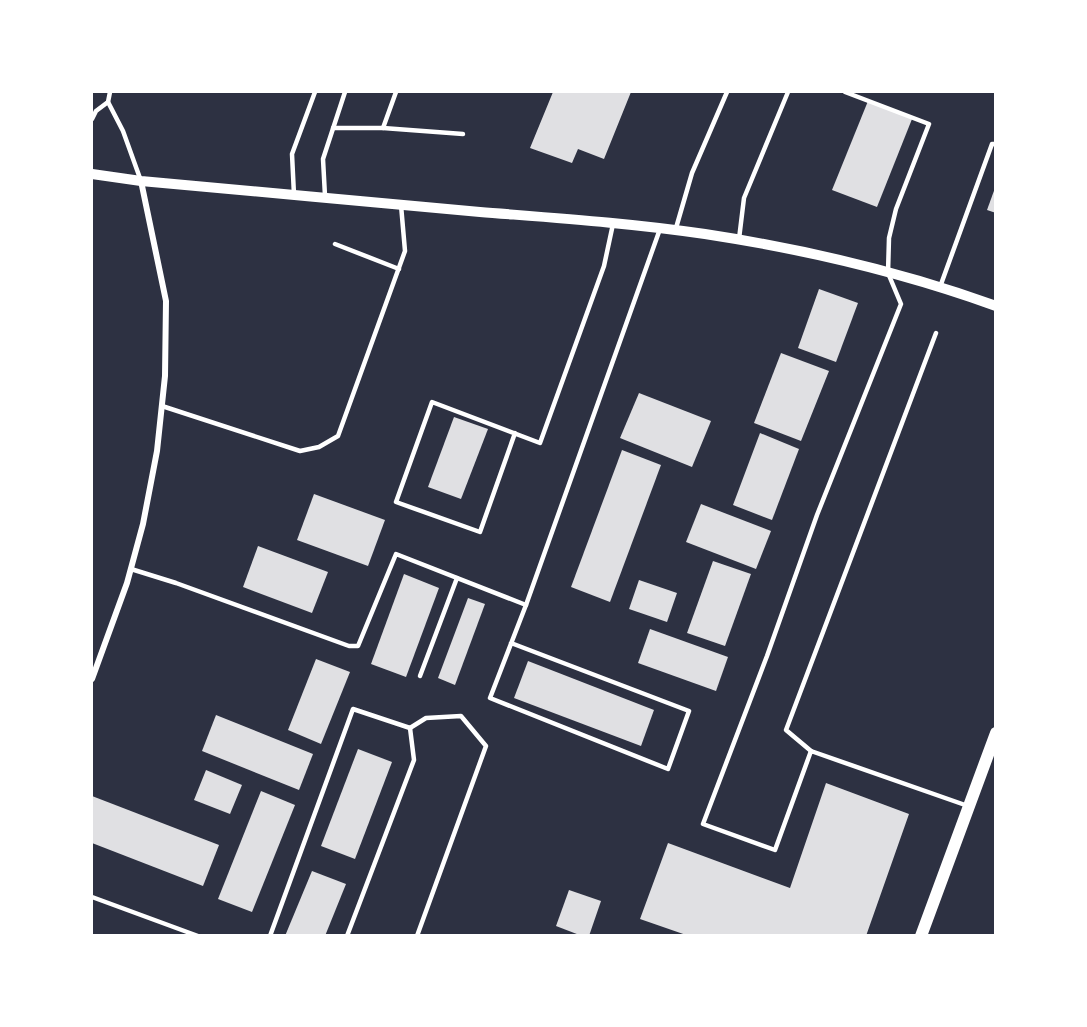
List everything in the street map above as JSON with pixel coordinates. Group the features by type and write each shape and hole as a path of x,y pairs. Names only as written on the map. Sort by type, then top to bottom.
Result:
{"main road":[{"path":"921,936 996,733"}],"street":[{"path":"92,174 141,181 613,224 739,240 789,249 888,273 996,306"},
{"path":"92,679 143,524 157,451 165,376 166,301 141,181"}],"lane":[{"path":"110,92 108,102 123,131 141,181"},
{"path":"294,195 292,154 315,92"},
{"path":"325,198 323,159 345,92"},
{"path":"383,128 396,92"},
{"path":"675,231 692,173 727,92"},
{"path":"739,240 744,198 788,92"},
{"path":"812,751 775,850 703,824 817,516 902,303 888,273 889,238 896,209 929,124 845,92"},
{"path":"92,119 96,111 108,102"},
{"path":"333,128 383,128 463,134"},
{"path":"940,288 994,144"},
{"path":"162,406 300,451 320,447 338,436 405,251 401,205"},
{"path":"515,433 480,532 396,502 432,402 540,442 604,266 613,224"},
{"path":"511,643 689,711 669,769 490,698 511,643 526,605 660,229"},
{"path":"335,244 399,269"},
{"path":"936,333 786,730 812,751 969,806"},
{"path":"130,569 176,583 350,646 358,646 396,554 526,605"},
{"path":"420,676 457,578"},
{"path":"270,936 353,709 410,728"},
{"path":"410,728 426,718 461,716 486,746 417,936"},
{"path":"347,936 414,760 410,728"},
{"path":"92,897 198,936"}],"building":[{"path":"553,92 631,92 604,159 578,149 572,163 530,148"},
{"path":"868,101 912,119 877,207 832,190"},
{"path":"996,188 996,213 987,210"},
{"path":"819,289 858,303 836,362 798,348"},
{"path":"781,353 829,371 801,441 754,423"},
{"path":"639,393 711,421 692,467 620,438"},
{"path":"454,417 488,429 461,499 428,487"},
{"path":"760,433 799,449 772,520 733,505"},
{"path":"622,450 661,465 610,602 571,587"},
{"path":"314,494 385,520 368,566 297,540"},
{"path":"701,504 771,531 756,569 686,542"},
{"path":"258,546 328,572 312,613 243,587"},
{"path":"713,561 751,574 725,646 687,633"},
{"path":"404,574 439,588 406,677 371,664"},
{"path":"639,580 677,593 667,622 629,609"},
{"path":"468,598 485,604 455,685 438,678"},
{"path":"650,629 728,657 716,691 638,663"},
{"path":"316,659 350,672 321,744 288,730"},
{"path":"528,661 654,710 641,746 514,698"},
{"path":"216,715 313,754 299,790 202,751"},
{"path":"358,749 392,762 355,859 321,846"},
{"path":"206,770 242,785 230,814 194,800"},
{"path":"826,783 909,814 866,936 689,936 640,919 668,843 790,888"},
{"path":"261,791 295,805 252,912 218,899"},
{"path":"92,796 219,845 203,886 92,843"},
{"path":"312,871 346,884 325,936 285,936"},
{"path":"569,890 601,901 589,936 582,936 556,926"}]}
